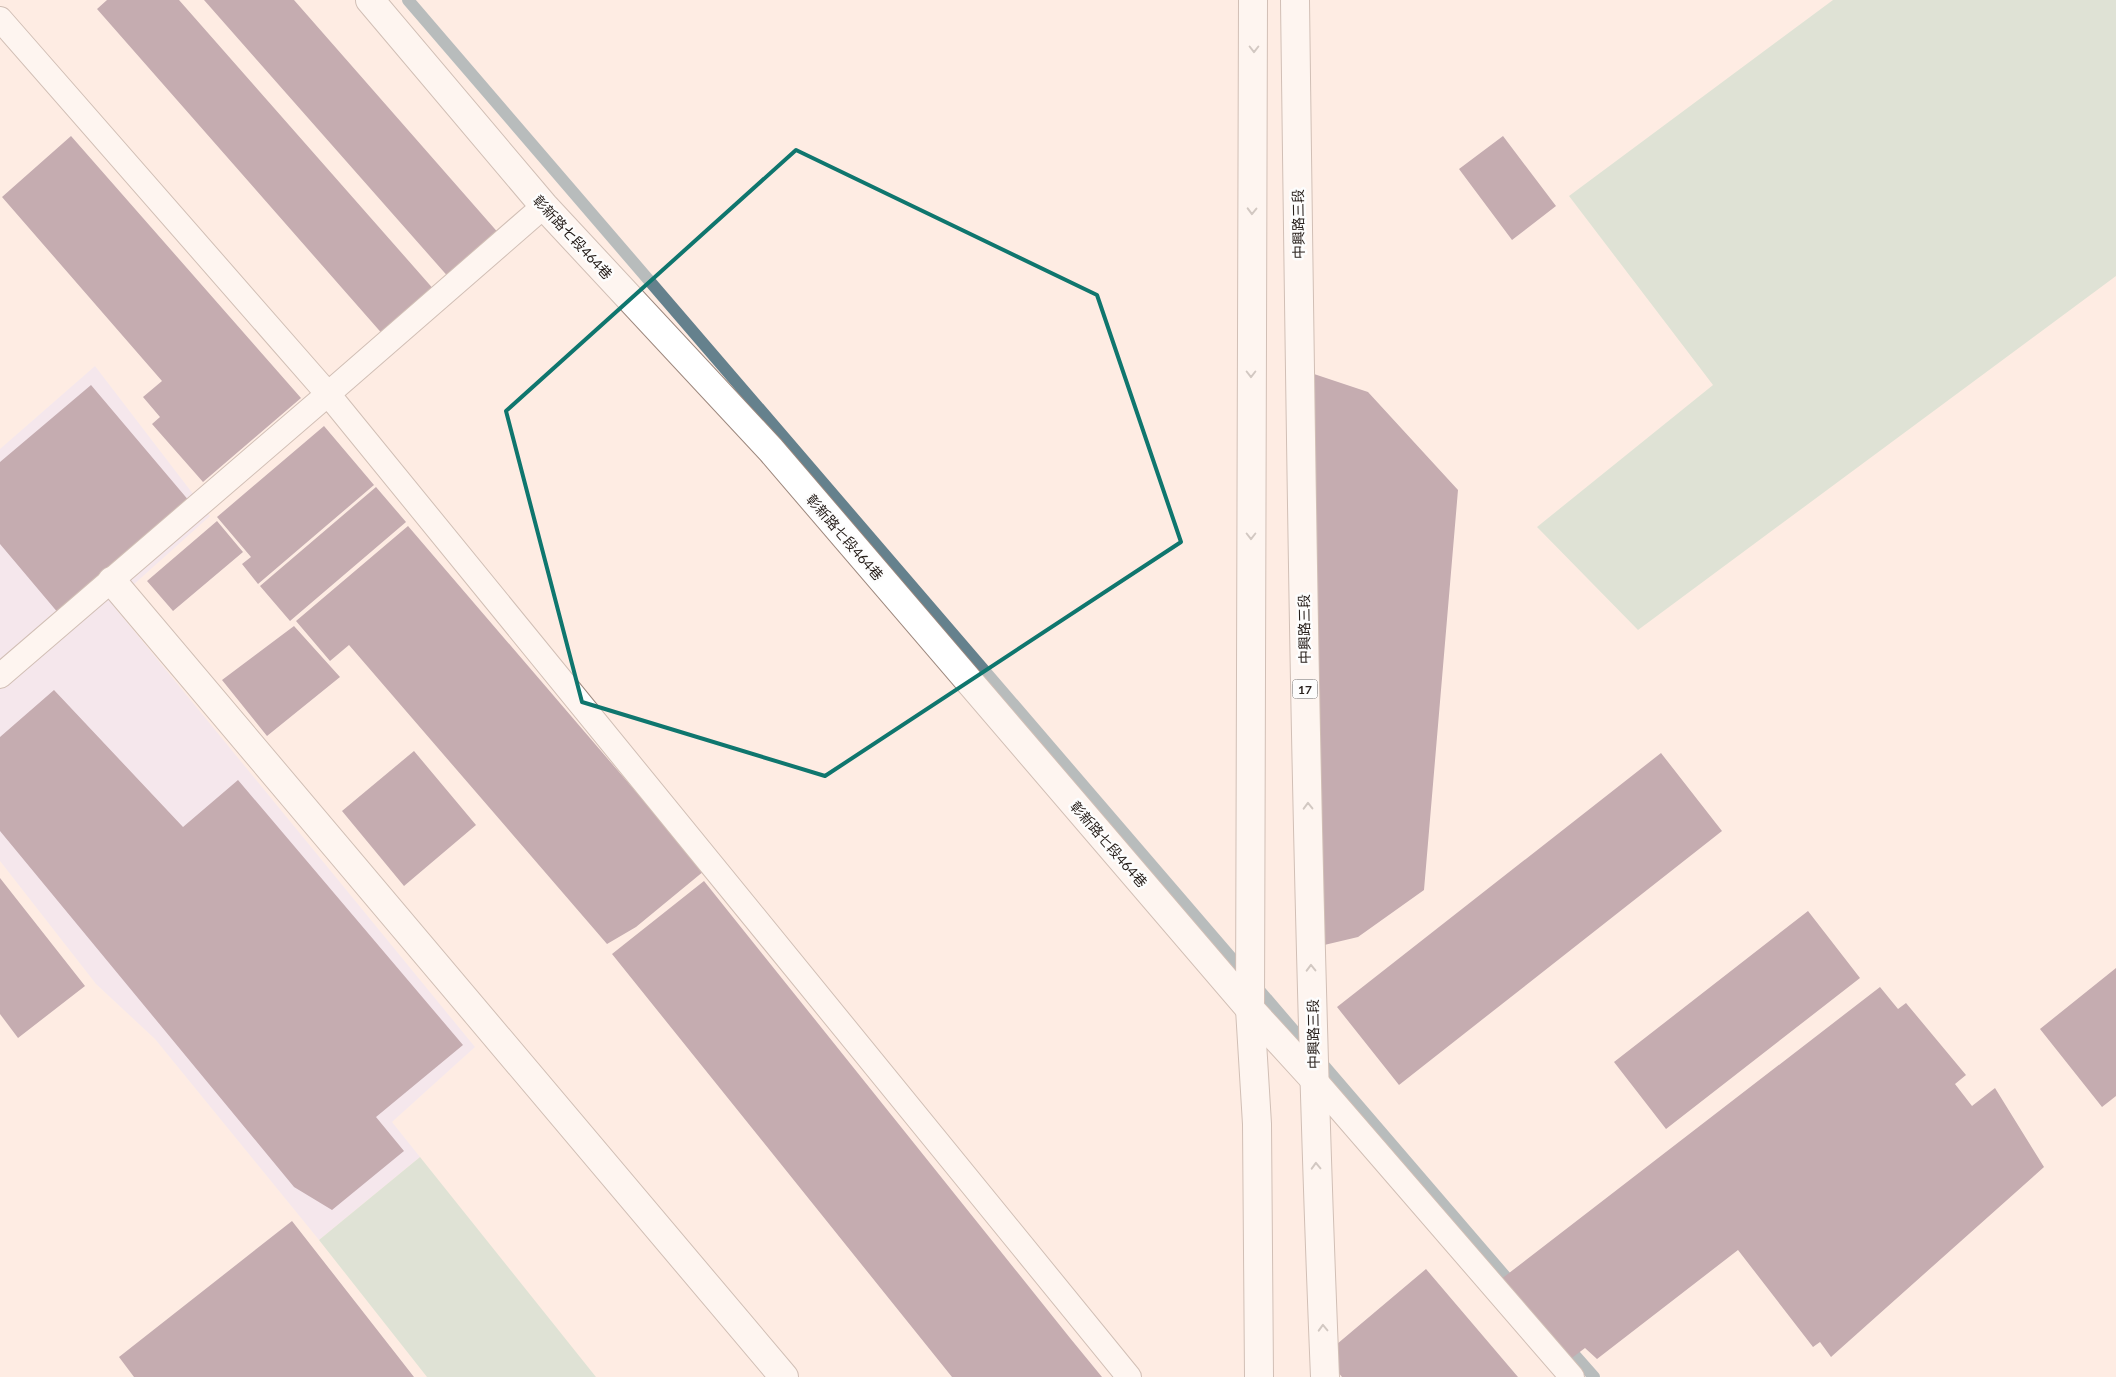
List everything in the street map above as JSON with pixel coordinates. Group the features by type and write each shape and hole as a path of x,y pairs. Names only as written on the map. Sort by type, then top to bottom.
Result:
{"main road":[{"name":"彰新路七段464巷","path":"370,0 544,206 772,450 1250,1009 1314,1079"},
{"path":"1253,0 1250,1009 1257,1124 1259,1377"},
{"name":"中興路三段","path":"1295,0 1302,511 1314,1079 1325,1377"},
{"path":"112,581 784,1377"}],"lane":[{"path":"0,19 328,394 1129,1377"},
{"path":"0,676 544,206"},
{"path":"1314,1079 1572,1377"}],"highlighted area":[{"path":"796,150 1097,295 1181,542 825,776 582,702 506,411"}],"shaded area":[{"path":"95,366 210,516 112,604 475,1047 392,1122 420,1157 319,1240 155,1039 96,984 0,861 0,449"}],"green space":[{"path":"1833,0 2116,0 2116,276 1638,630 1537,527 1713,385 1569,196"},
{"path":"420,1157 596,1377 427,1377 319,1240"}],"building":[{"path":"107,0 179,0 436,292 385,337 97,9"},
{"path":"204,0 294,0 501,236 451,280"},
{"path":"71,136 301,398 203,482 152,424 160,417 143,397 162,381 2,197"},
{"path":"1503,136 1556,206 1512,240 1459,169"},
{"path":"1311,373 1368,392 1458,490 1424,890 1358,937 1320,946"},
{"path":"91,385 190,502 59,614 0,544 0,462"},
{"path":"324,426 374,485 258,584 242,564 251,557 217,517"},
{"path":"376,487 406,522 290,621 260,586"},
{"path":"217,521 243,552 173,611 147,581"},
{"path":"408,526 704,871 636,927 607,944 349,645 330,661 296,621"},
{"path":"294,626 340,677 267,736 222,680"},
{"path":"54,690 183,827 238,780 463,1045 376,1117 404,1151 332,1210 294,1187 0,831 0,737"},
{"path":"414,751 476,825 404,886 342,811"},
{"path":"1661,753 1722,831 1399,1085 1337,1007"},
{"path":"0,878 85,986 18,1038 0,1014"},
{"path":"704,881 1102,1377 952,1377 612,954"},
{"path":"1808,911 1860,978 1666,1129 1614,1062"},
{"path":"2116,968 2116,1096 2102,1107 2040,1029"},
{"path":"1880,987 1898,1009 1906,1003 1966,1075 1955,1084 1972,1106 1995,1088 2044,1167 1831,1357 1820,1342 1813,1347 1738,1250 1597,1359 1585,1348 1564,1364 1500,1280"},
{"path":"292,1221 414,1377 134,1377 119,1357"},
{"path":"1426,1269 1518,1377 1342,1377 1324,1355"}],"waterway":[{"path":"408,0 1516,1289"},
{"path":"1564,1343 1594,1377"}]}
